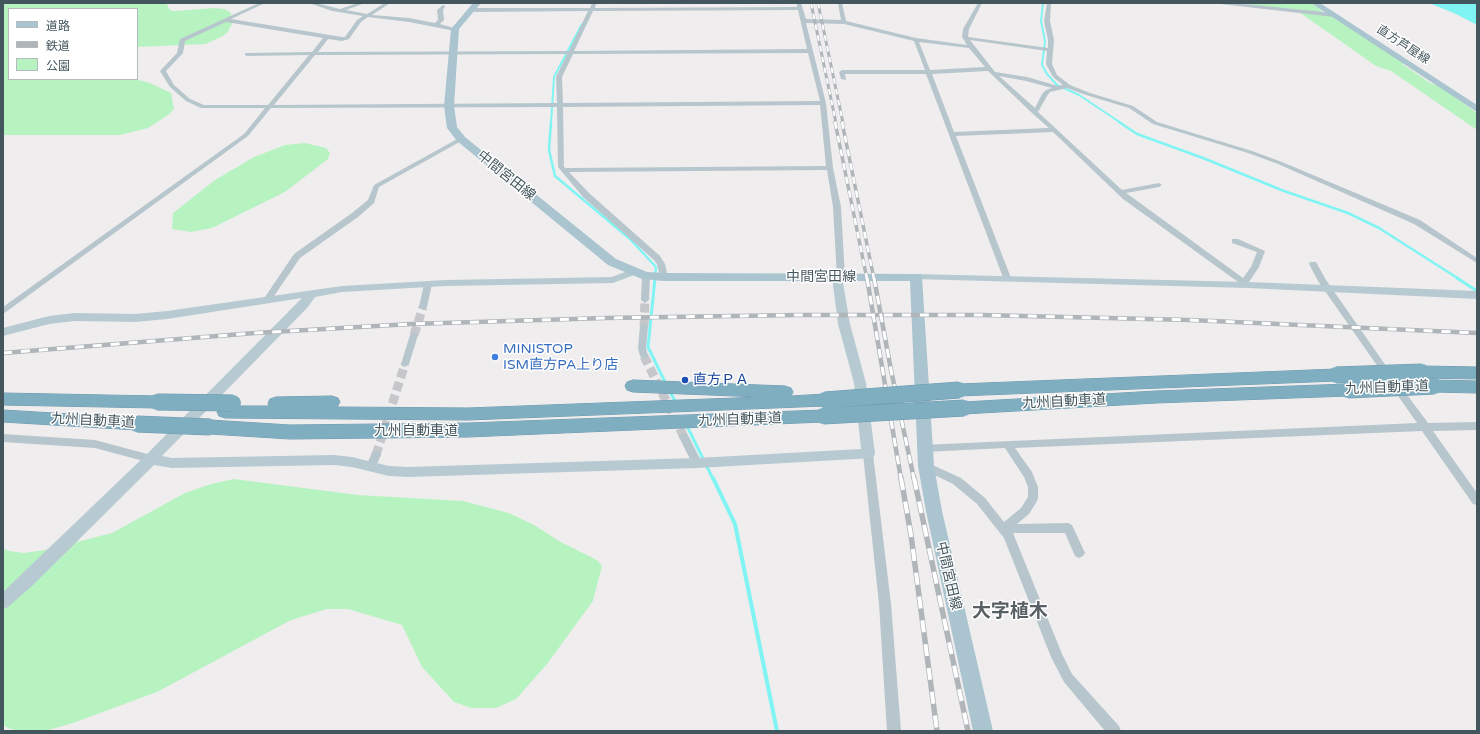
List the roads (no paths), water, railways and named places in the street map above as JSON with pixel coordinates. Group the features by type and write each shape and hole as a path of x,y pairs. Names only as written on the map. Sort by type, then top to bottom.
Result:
{"highway":[{"name":"九州自動車道","path":"3,416 290,432 468,430 824,403 875,396 959,390 1422,372 1477,372"},
{"path":"632,386 824,403"},
{"name":"九州自動車道","path":"3,399 153,406 468,414 824,403 964,408 1156,397 1434,386 1477,387"},
{"path":"229,408 332,402"}],"main road":[{"path":"455,29 477,3"},
{"name":"直方芦屋線","path":"1315,3 1477,109"},
{"name":"中間宮田線","path":"455,29 449,106 452,128 462,139 612,262 633,272 646,276 664,277 916,278 926,466 934,511 983,731"}],"street":[{"path":"203,3 240,3"},
{"path":"263,3 182,40 180,53 164,71 168,81 188,100 203,107 823,103"},
{"path":"311,3 341,11 409,20 455,29"},
{"path":"341,11 363,3"},
{"path":"226,20 342,39 347,38 359,21 370,16 388,3"},
{"path":"595,3 559,77 558,105 563,170 586,196 657,258 661,264 664,277"},
{"path":"840,3 844,22"},
{"path":"980,3 966,29 966,38 971,47 991,71 1121,192 1246,284"},
{"path":"1049,3 1047,21 1051,50 1049,64 1051,71 1068,86 1088,94 1131,107 1155,123 1250,152 1312,175 1416,222 1477,261"},
{"path":"1221,3 1334,15"},
{"path":"471,10 800,5 823,103 830,168 837,207 839,277 844,324 860,383 885,604 894,731"},
{"path":"435,26 441,20 440,10 443,6"},
{"path":"804,22 844,22 916,40 971,47"},
{"path":"3,311 246,135 311,54 327,37"},
{"path":"966,38 1051,50"},
{"path":"916,40 1007,278"},
{"path":"247,54 810,51"},
{"path":"844,79 842,72 991,71 1058,88"},
{"path":"1034,112 1037,110 1044,95 1048,91 1068,86"},
{"path":"952,134 1054,130"},
{"path":"267,300 298,256 360,211 371,201 376,186 462,139"},
{"path":"563,170 830,168"},
{"path":"1121,192 1159,185"},
{"path":"1235,241 1261,251 1246,284"},
{"path":"1313,264 1328,289 1477,500"},
{"path":"3,332 50,320 75,317 135,318 166,315 342,289 428,284 613,280 633,272"},
{"path":"645,300 646,276"},
{"path":"916,278 1007,278 1246,284 1477,296"},
{"path":"423,307 428,284"},
{"path":"3,602 28,580 151,459 303,305 311,294"},
{"path":"644,326 642,348 644,356"},
{"path":"405,364 414,335"},
{"path":"925,448 1477,426"},
{"path":"684,437 697,463"},
{"path":"3,438 95,444 172,463 334,460 352,462 374,461 389,471 408,472 697,463 868,454"},
{"path":"1003,530 1025,511 1033,498 1033,487 1028,475 1008,445"},
{"path":"926,466 957,481 981,501 1008,535 1057,658 1068,678 1114,731"},
{"path":"1003,530 1068,528 1079,552"}],"water":[{"path":"1429,3 1477,3 1477,25 1456,14"}],"waterway":[{"path":"1043,3 1041,21 1045,41 1042,65 1047,74 1057,85 1079,95 1121,123"},
{"path":"551,123 554,77 582,24"},
{"path":"551,122 549,150 555,176 630,239 656,267 655,279"},
{"path":"1119,122 1137,134 1203,158 1284,191 1348,213 1379,228 1459,279"},
{"path":"655,278 648,347 666,384"},
{"path":"1457,278 1477,291"},
{"path":"669,390 676,403"},
{"path":"686,424 713,479"},
{"path":"713,478 735,524 777,731"}],"tunnel":[{"path":"644,326 645,300"},
{"path":"414,335 423,307"},
{"path":"644,356 684,437"},
{"path":"376,455 405,364"}],"railway":[{"path":"811,3 836,123"},
{"path":"818,3 843,123"},
{"path":"835,122 867,279"},
{"path":"842,122 874,279"},
{"path":"867,278 873,315"},
{"path":"874,278 881,315"},
{"path":"3,353 255,333 411,324 606,318 873,315"},
{"path":"873,315 881,315"},
{"path":"873,315 901,479"},
{"path":"881,315 981,315 1190,320 1477,333"},
{"path":"881,315 914,479"},
{"path":"901,478 911,535 937,731"},
{"path":"914,478 968,731"}],"place":[{"name":"MINISTOP ISM直方PA上り店","path":"495,357"},
{"name":"直方ＰＡ","path":"685,380"}],"district":[{"name":"大字植木","path":"1010,612"}]}
